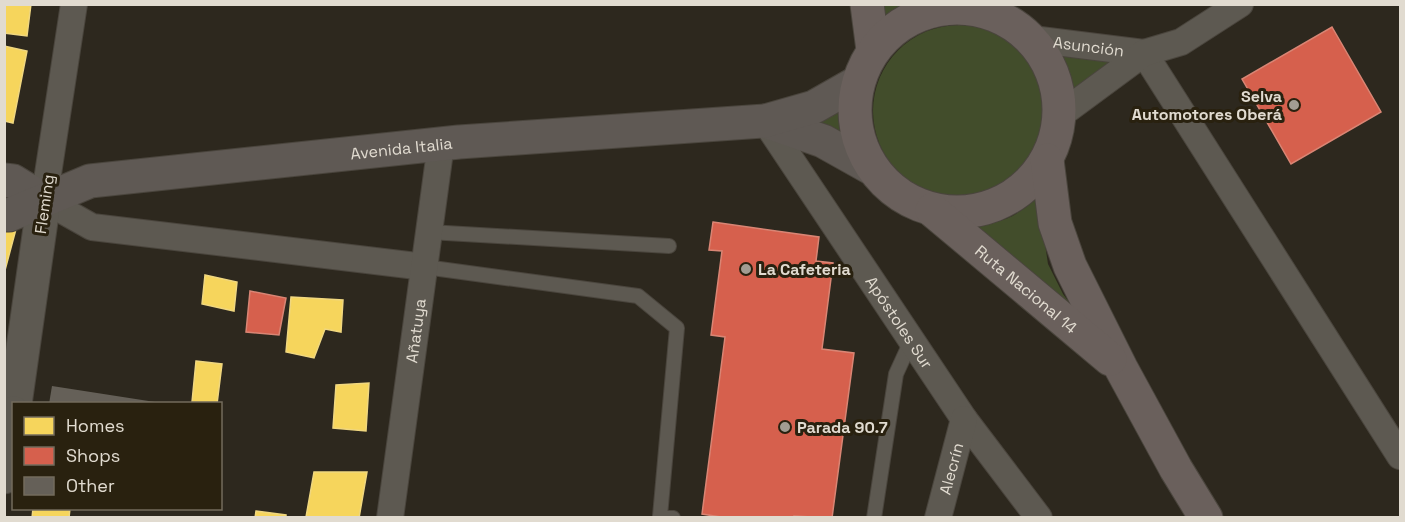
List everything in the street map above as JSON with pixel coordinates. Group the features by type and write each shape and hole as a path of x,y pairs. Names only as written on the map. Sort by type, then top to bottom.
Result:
{"highway":[{"path":"867,4 873,50"},
{"name":"Ruta Nacional 14","path":"932,210 965,213 998,205 1026,187 1047,160 1056,139 1060,116 1057,88 1048,62 1032,39 1004,18 970,6 943,7 916,15 892,30 873,50 858,82 854,112 859,142 873,169 889,187 902,197 932,210 1121,368"},
{"name":"Ruta Nacional 14","path":"1047,160 1055,223 1070,266 1121,368 1176,469 1206,518"}],"main road":[{"name":"Avenida Italia","path":"4,215 9,215 90,181 441,144 765,121 814,107 858,82"},
{"name":"Avenida Italia","path":"765,121 823,141 873,169"},
{"path":"4,180 13,182 44,200"}],"street":[{"name":"Fleming","path":"15,402 74,4"},
{"name":"Asunción","path":"1060,116 1144,53 1181,42 1240,4"},
{"name":"Asunción","path":"1032,39 1144,53"},
{"path":"1144,53 1401,456"},
{"name":"Apóstoles Sur","path":"765,121 964,419 1039,518"},
{"name":"Añatuya","path":"390,518 441,144"},
{"path":"44,200 92,227 425,267"},
{"name":"Alecrín","path":"938,518 964,419"},
{"path":"4,477 12,426"}],"lane":[{"path":"429,232 669,246"},
{"path":"425,267 638,296 677,328 660,516 673,518"},
{"path":"874,518 896,374 912,339"}],"green space":[{"path":"881,5 915,5 898,12 879,25"},
{"path":"959,25 992,32 1020,50 1038,78 1045,111 1038,144 1020,172 992,190 959,197 926,190 898,172 880,144 873,111 880,78 898,50 926,32"},
{"path":"1055,52 1113,60 1066,94"},
{"path":"842,102 849,146 801,125"},
{"path":"1038,197 1048,264 1063,294 1088,328 966,227 988,224 1013,216"}],"building: Homes":[{"path":"4,4 31,4 27,36 4,33"},
{"path":"4,46 27,51 13,123 4,121"},
{"path":"4,227 16,229 4,274"},
{"path":"205,275 237,282 234,311 202,304"},
{"path":"291,297 343,300 341,332 325,329 314,358 286,352"},
{"path":"196,361 222,364 217,402 192,402"},
{"path":"369,383 366,431 333,428 336,385"},
{"path":"314,472 367,472 359,518 306,517"},
{"path":"33,510 70,510 69,518 32,518"},
{"path":"256,511 286,515 286,518 255,518"}],"building: Shops":[{"path":"1332,27 1381,112 1291,164 1242,79"},
{"path":"713,222 819,237 816,261 833,263 822,349 854,353 832,518 794,516 794,518 727,518 702,514 725,337 711,335 722,251 709,250"},
{"path":"250,291 286,298 279,335 246,332"}],"building: Other":[{"path":"52,386 155,402 49,402"}],"place":[{"name":"Selva Automotores Oberá","path":"1294,105"},
{"name":"La Cafeteria","path":"746,269"},
{"name":"Parada 90.7","path":"785,427"}]}
